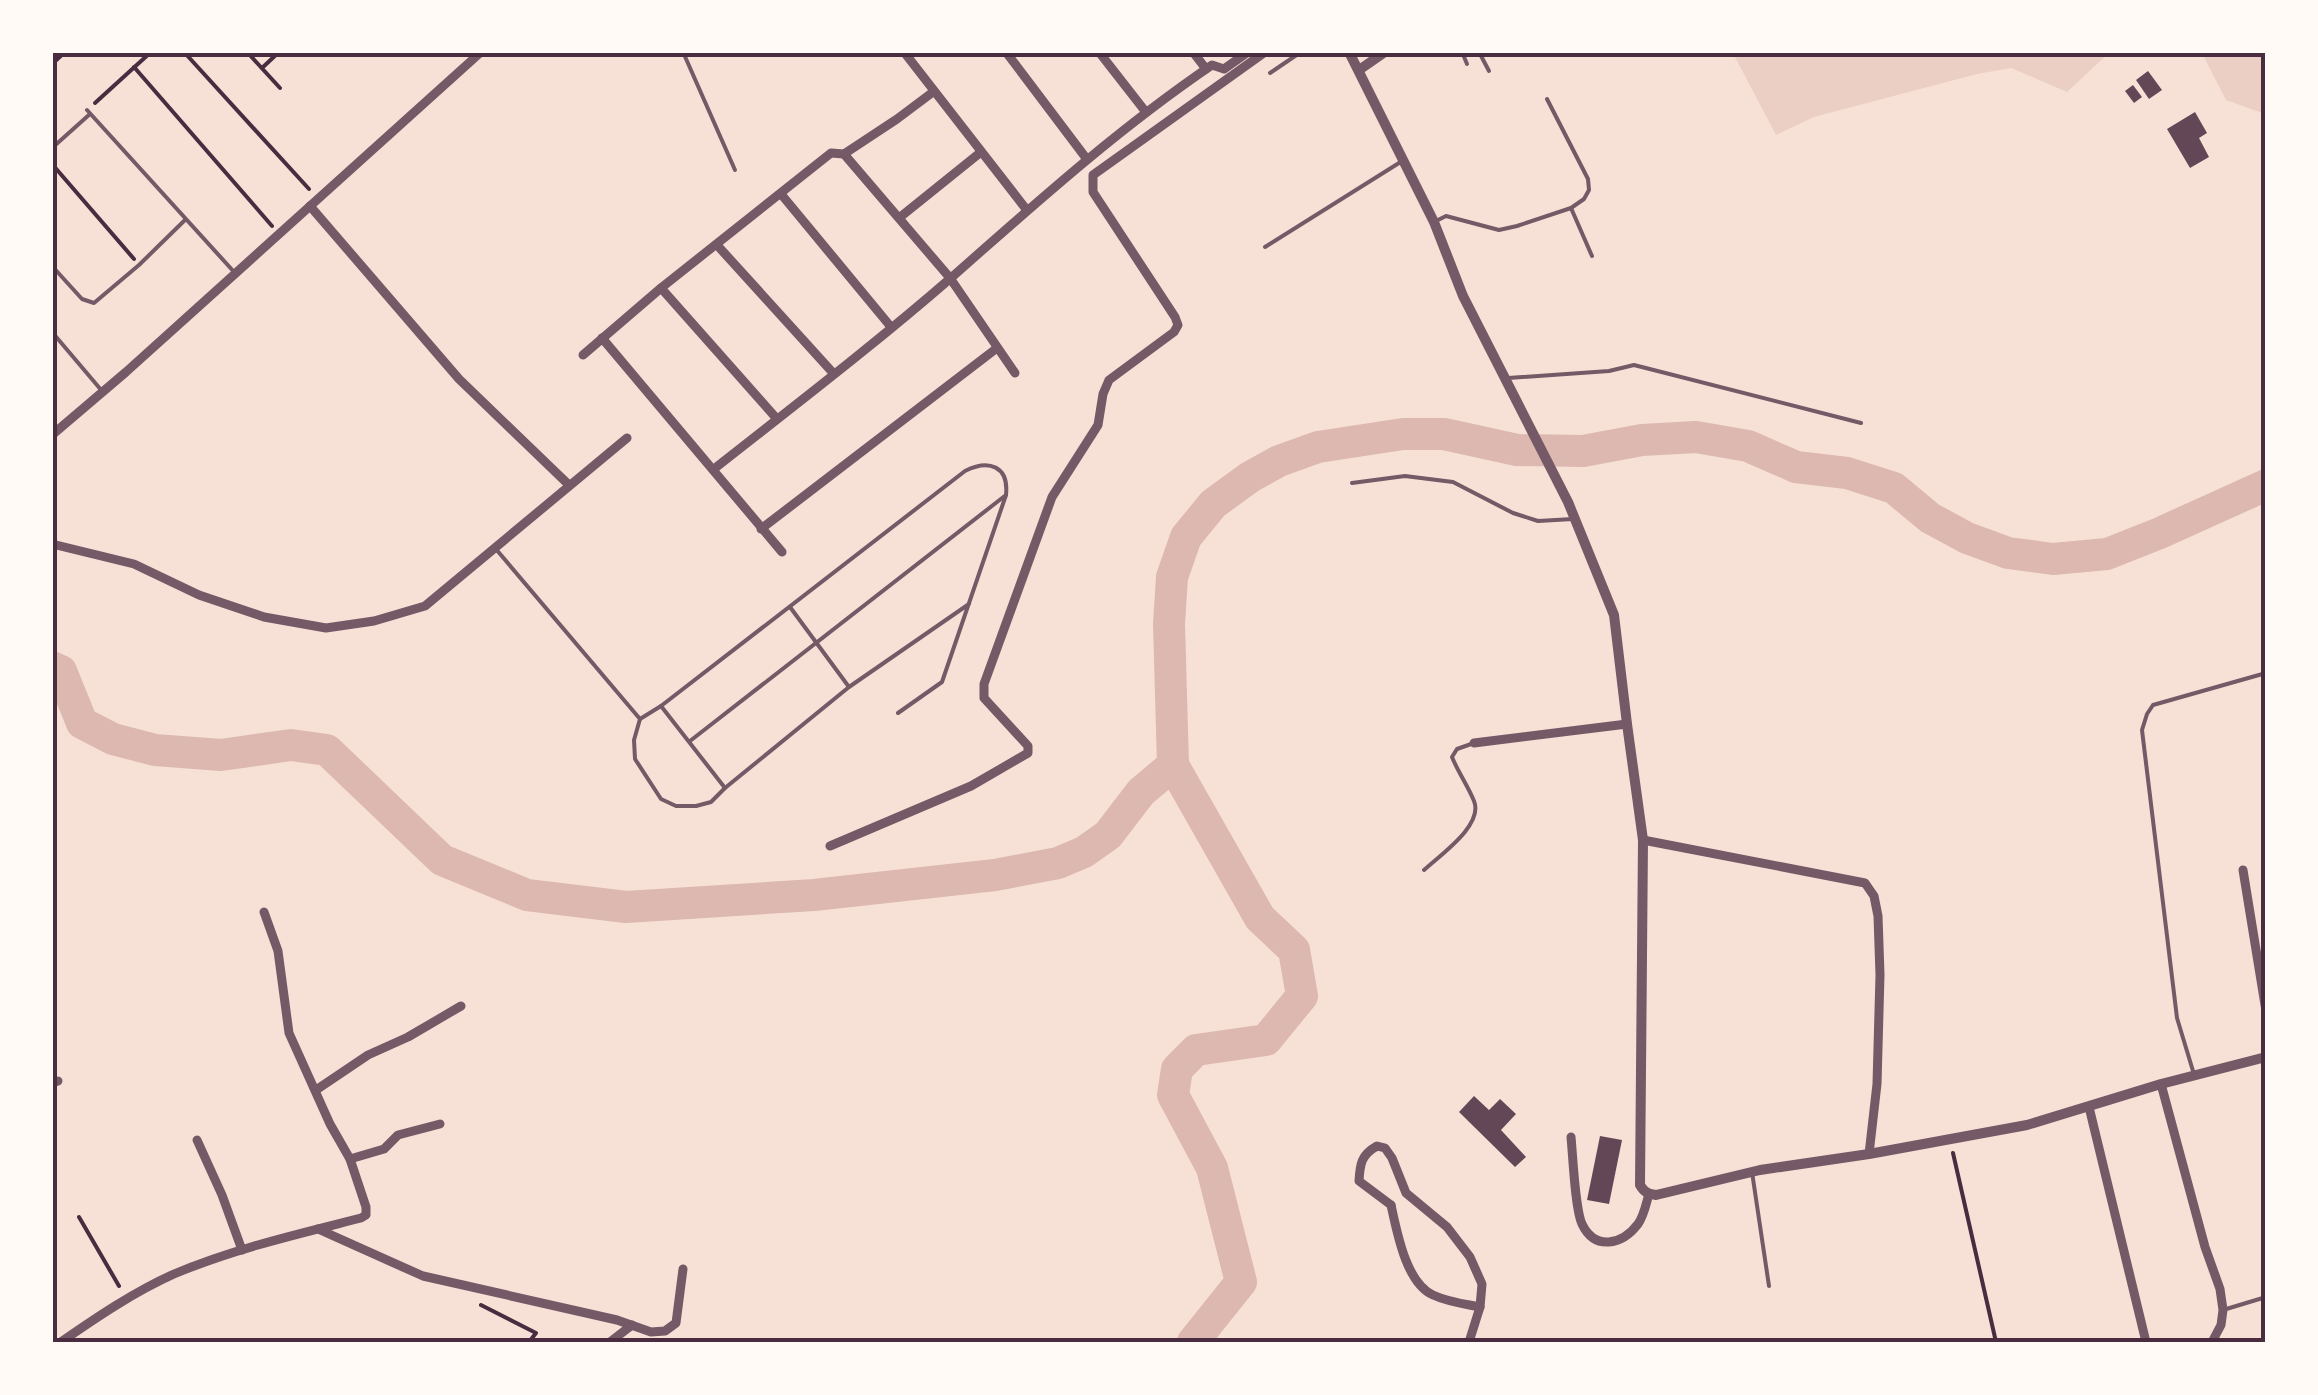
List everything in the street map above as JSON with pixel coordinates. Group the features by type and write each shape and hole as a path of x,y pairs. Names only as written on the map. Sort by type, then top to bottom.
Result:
{"street":[{"path":"52,435 481,52"},
{"path":"904,52 1026,209"},
{"path":"1006,52 1086,158"},
{"path":"1100,52 1145,111"},
{"path":"1193,52 1209,67 1224,70 1248,52"},
{"path":"714,469 950,278 1086,158 1209,67 1214,52"},
{"path":"830,846 970,786 1028,753 1028,746 984,698 984,684 1052,497 1098,425 1105,387 1178,325 1093,192 1093,175 1265,52"},
{"path":"1350,52 1434,222 1463,296 1568,502 1614,615 1643,840 1640,1186 1648,1194 1663,1194 1752,1172 2027,1125 2266,1057"},
{"path":"1359,70 1385,52"},
{"path":"583,355 831,153 844,154 933,92"},
{"path":"899,218 981,152"},
{"path":"844,154 950,278 1015,373"},
{"path":"781,194 891,326"},
{"path":"310,206 458,379 569,484"},
{"path":"718,245 834,374"},
{"path":"661,288 777,419"},
{"path":"602,338 782,552"},
{"path":"761,529 997,348"},
{"path":"52,544 134,564 199,595 264,617 326,628 374,621 426,606 627,438"},
{"path":"1474,743 1626,724"},
{"path":"1643,840 1865,883 1874,896 1878,916 1880,975 1869,1154"},
{"path":"2243,870 2266,1011"},
{"path":"61,1342 174,1274 366,1214 350,1159 289,1033 278,951 264,912"},
{"path":"316,1090 368,1055 460,1006"},
{"path":"2162,1084 2220,1289 2221,1325 2212,1342"},
{"path":"2088,1106 2146,1342"},
{"path":"350,1159 384,1149 398,1135 440,1124"},
{"path":"1572,1138 1580,1221 1590,1235 1602,1243 1616,1242 1641,1221 1648,1194"},
{"path":"196,1140 242,1250"},
{"path":"1468,1342 1480,1307 1482,1284 1470,1257 1447,1228 1406,1193 1385,1148 1377,1146 1368,1152 1360,1162 1359,1181 1390,1205 1416,1283 1431,1295 1480,1307"},
{"path":"1390,1205 1406,1193"},
{"path":"318,1229 423,1276 618,1320 651,1332 665,1332 676,1323 682,1269"},
{"path":"610,1342 632,1326"}],"lane":[{"path":"684,52 735,170"},
{"path":"1270,73 1301,52"},
{"path":"1462,52 1466,64"},
{"path":"1479,52 1489,71"},
{"path":"1434,222 1446,216 1499,230 1571,208 1584,198 1589,190 1588,179 1547,99"},
{"path":"52,148 88,112 235,273"},
{"path":"1265,247 1404,161"},
{"path":"1571,208 1592,256"},
{"path":"52,266 82,299 94,303 186,219"},
{"path":"52,332 102,392"},
{"path":"52,345 58,339"},
{"path":"1504,378 1609,371 1634,365 1861,422"},
{"path":"898,713 942,682 969,604 1006,495 1008,481 1003,472 990,464 965,471 640,719 634,740 635,759 661,799 676,806 711,802 848,686 969,604"},
{"path":"1352,483 1405,476 1453,482 1512,514 1538,521 1575,518"},
{"path":"689,741 1006,495"},
{"path":"495,548 640,719"},
{"path":"790,607 848,686"},
{"path":"2194,1075 2177,1018 2142,730 2154,704 2266,674"},
{"path":"661,706 725,788"},
{"path":"1424,870 1463,834 1475,817 1476,804 1452,756 1457,749 1474,743"},
{"path":"1752,1172 1770,1286"},
{"path":"2223,1310 2266,1297"}],"path":[{"path":"52,64 65,52"},
{"path":"88,112 150,52"},
{"path":"184,52 318,198"},
{"path":"247,52 280,88"},
{"path":"262,68 279,52"},
{"path":"134,67 279,233"},
{"path":"52,164 139,265"},
{"path":"1950,1139 1996,1342"},
{"path":"79,1217 120,1288"},
{"path":"471,1300 536,1333 529,1342"}],"shaded area":[{"path":"1743,52 2109,53 2067,92 2011,68 1814,117 1776,135 1735,57"},
{"path":"2202,53 2265,53 2265,114 2226,100"}],"building":[{"path":"2148,71 2162,90 2149,99 2136,80"},
{"path":"2133,85 2142,97 2134,103 2125,91"},
{"path":"2195,112 2207,133 2199,138 2209,157 2190,168 2167,129"},
{"path":"1474,1096 1489,1110 1500,1099 1516,1114 1501,1130 1526,1157 1515,1167 1459,1112"},
{"path":"1600,1136 1622,1140 1609,1204 1587,1200"}],"waterway":[{"path":"52,667 61,671 82,723 113,739 155,750 221,755 291,745 327,750 442,860 527,895 626,907 814,895 995,875 1058,863 1084,852 1108,835 1141,792 1173,765 1169,624 1172,577 1186,537 1213,504 1250,477 1318,447 1403,434 1444,434 1517,450 1583,451 1642,440 1696,437 1748,446 1796,467 1847,473 1894,488 1930,518 1967,538 2008,553 2053,559 2107,554 2266,485"},
{"path":"1173,765 1260,918 1294,950 1302,996 1266,1040 1196,1050 1177,1069 1173,1095 1212,1168 1241,1282 1193,1342"}]}
